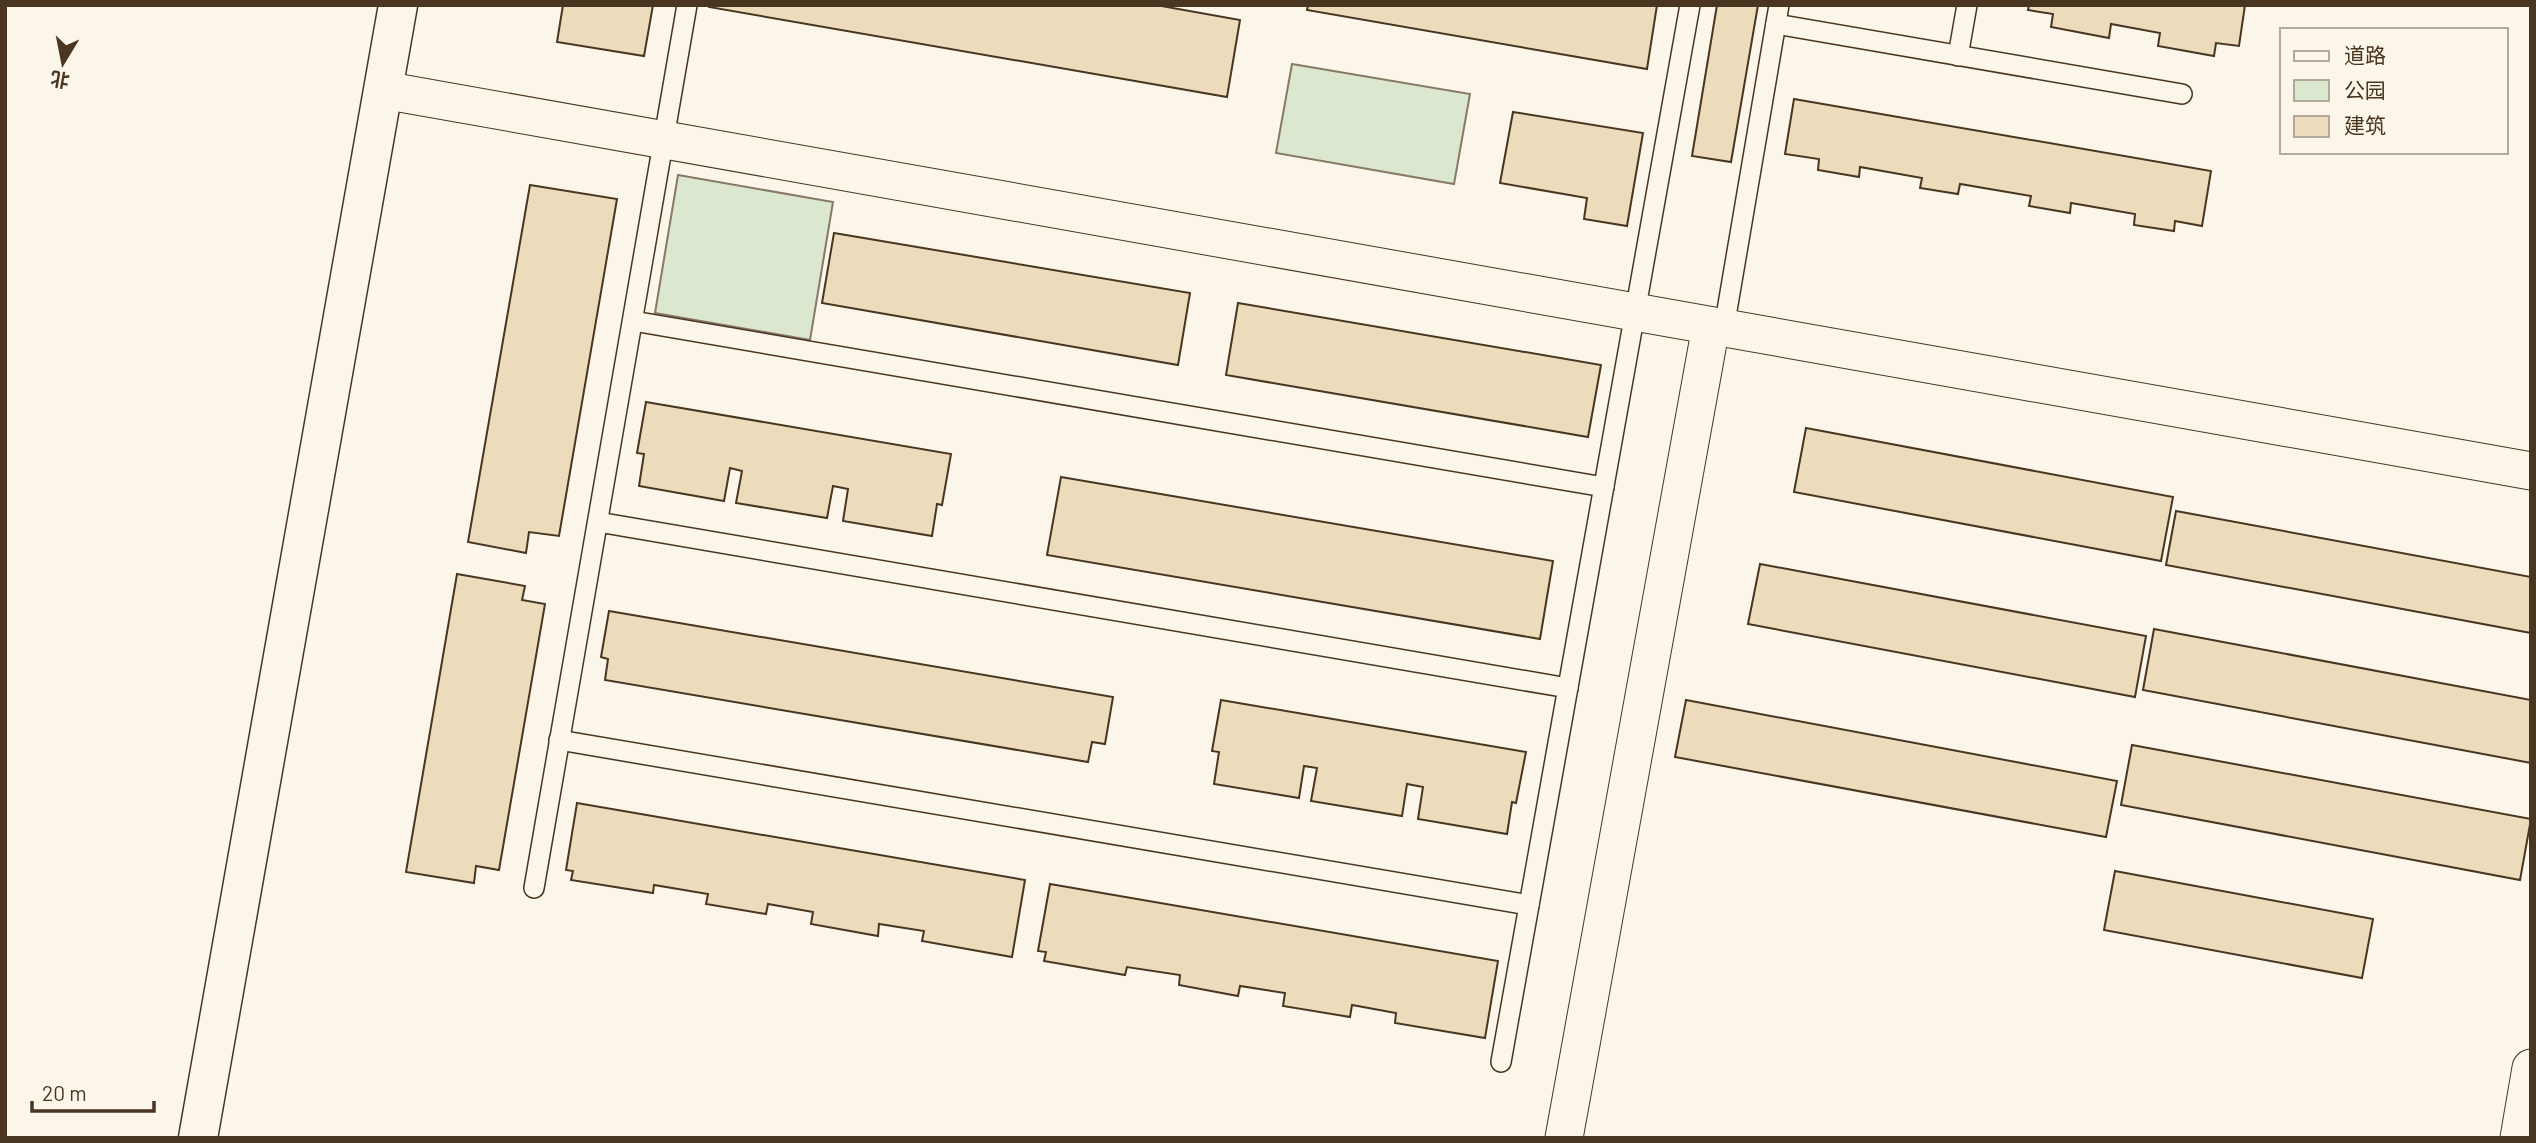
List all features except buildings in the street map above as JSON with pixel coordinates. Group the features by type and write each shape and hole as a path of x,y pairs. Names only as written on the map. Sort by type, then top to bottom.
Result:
{"street":[{"path":"198,1138 397,5"},
{"path":"383,90 2531,471"},
{"path":"1564,1138 1717,327"},
{"path":"2519,1138 2531,1068"}],"lane":[{"path":"534,888 687,5"},
{"path":"1501,1062 1690,5"},
{"path":"1958,56 1967,5"},
{"path":"1717,327 1777,15 1958,56 2182,94"},
{"path":"633,321 1604,487"},
{"path":"598,522 1568,688"},
{"path":"559,740 1529,905"}],"green space":[{"path":"1292,64 1470,94 1454,184 1276,153"},
{"path":"678,175 833,202 810,340 655,313"}]}
